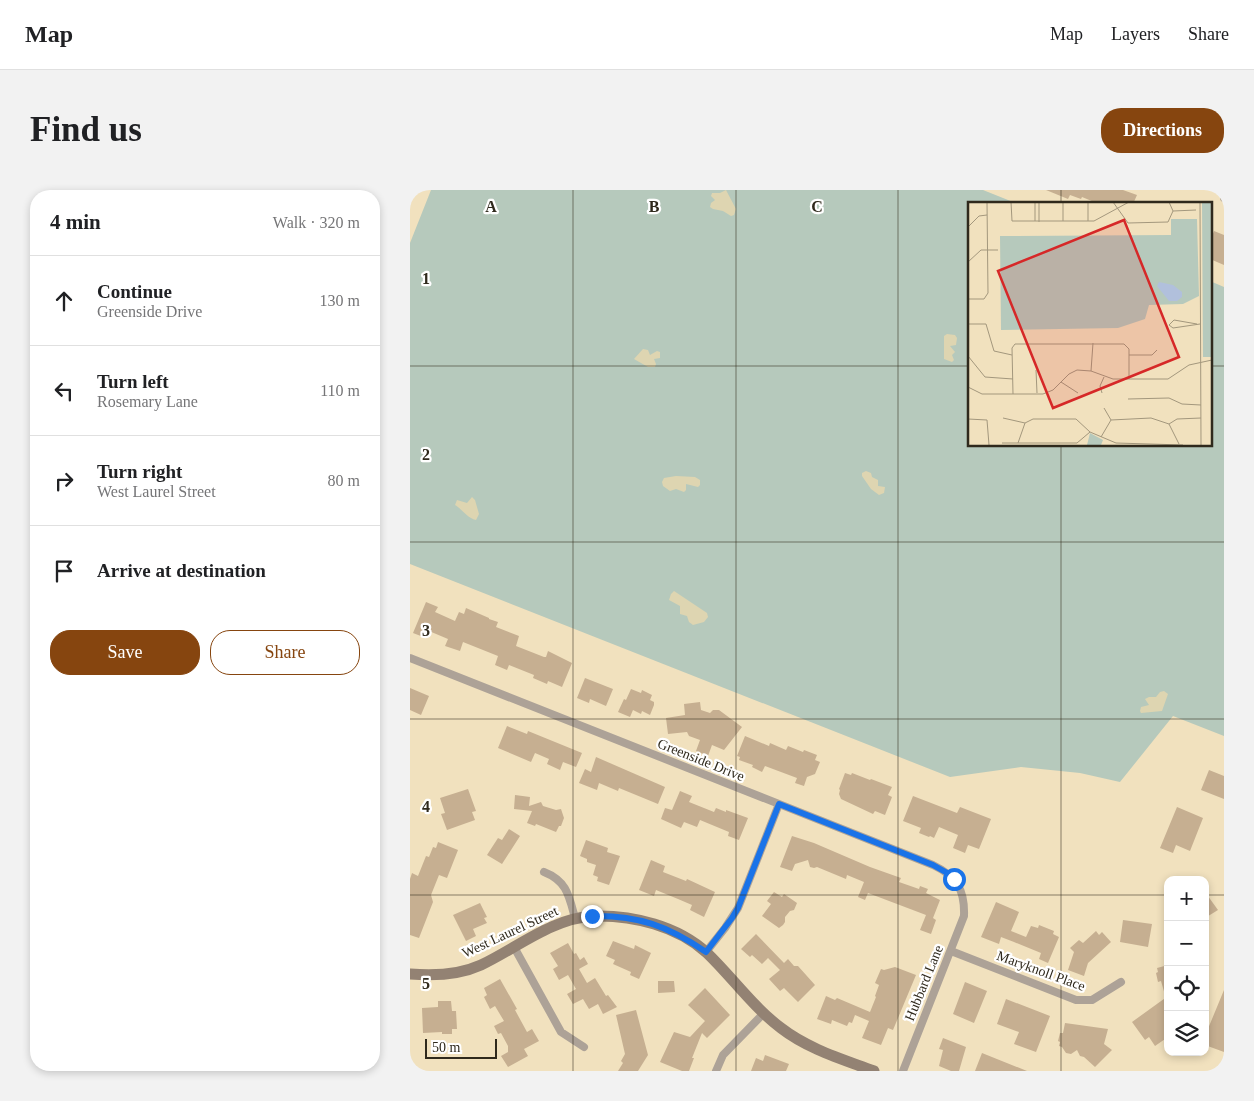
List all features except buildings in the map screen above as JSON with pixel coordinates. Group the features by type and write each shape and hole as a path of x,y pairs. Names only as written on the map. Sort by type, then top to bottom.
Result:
{"street":[{"path":"1224,190 1224,198"},
{"name":"Greenside Drive","path":"410,658 941,869 954,879 964,904"},
{"path":"706,952 729,923 738,908 779,804"},
{"path":"544,872 560,881 566,890 575,918"},
{"name":"Hubbard Lane","path":"903,1071 964,916 964,904"},
{"name":"West Laurel Street","path":"410,974 436,975 467,970 554,926 575,918 616,916 645,921 671,931 706,952 779,1027 808,1045 874,1071"},
{"path":"514,947 561,1032 584,1047"},
{"name":"Maryknoll Place","path":"951,951 1076,1000 1092,1000 1121,982"},
{"path":"716,1071 723,1055 764,1013"}],"green space":[{"path":"431,190 983,190 1013,202 968,202 968,446 1212,446 1212,282 1224,287 1224,736 1173,716 1120,782 1080,773 1021,767 950,777 410,564 410,243"}],"sand":[{"path":"726,190 736,209 734,215 731,216 710,207 711,203 715,200 711,196 712,193 720,193"},
{"path":"947,334 955,335 957,338 956,345 950,346 955,352 952,355 954,360 952,362 944,359 944,336"},
{"path":"643,349 648,350 650,355 657,351 660,352 660,358 654,359 655,367 648,367 634,359"},
{"path":"866,471 878,480 878,486 885,487 884,493 879,495 871,489 862,476 862,473"},
{"path":"676,476 695,477 700,480 700,485 698,487 686,484 684,492 676,489 670,491 663,486 664,478"},
{"path":"472,497 475,500 479,514 476,520 455,505 457,500 467,503"},
{"path":"674,591 707,613 708,617 704,622 693,625 689,622 687,616 680,614 680,606 669,600"},
{"path":"1164,691 1168,694 1162,711 1141,713 1141,707 1149,705 1145,699 1156,697 1160,692"}],"route":[{"path":"592,916 630,917 645,921 671,931 706,952 738,908 779,804 933,865 954,879"}]}
